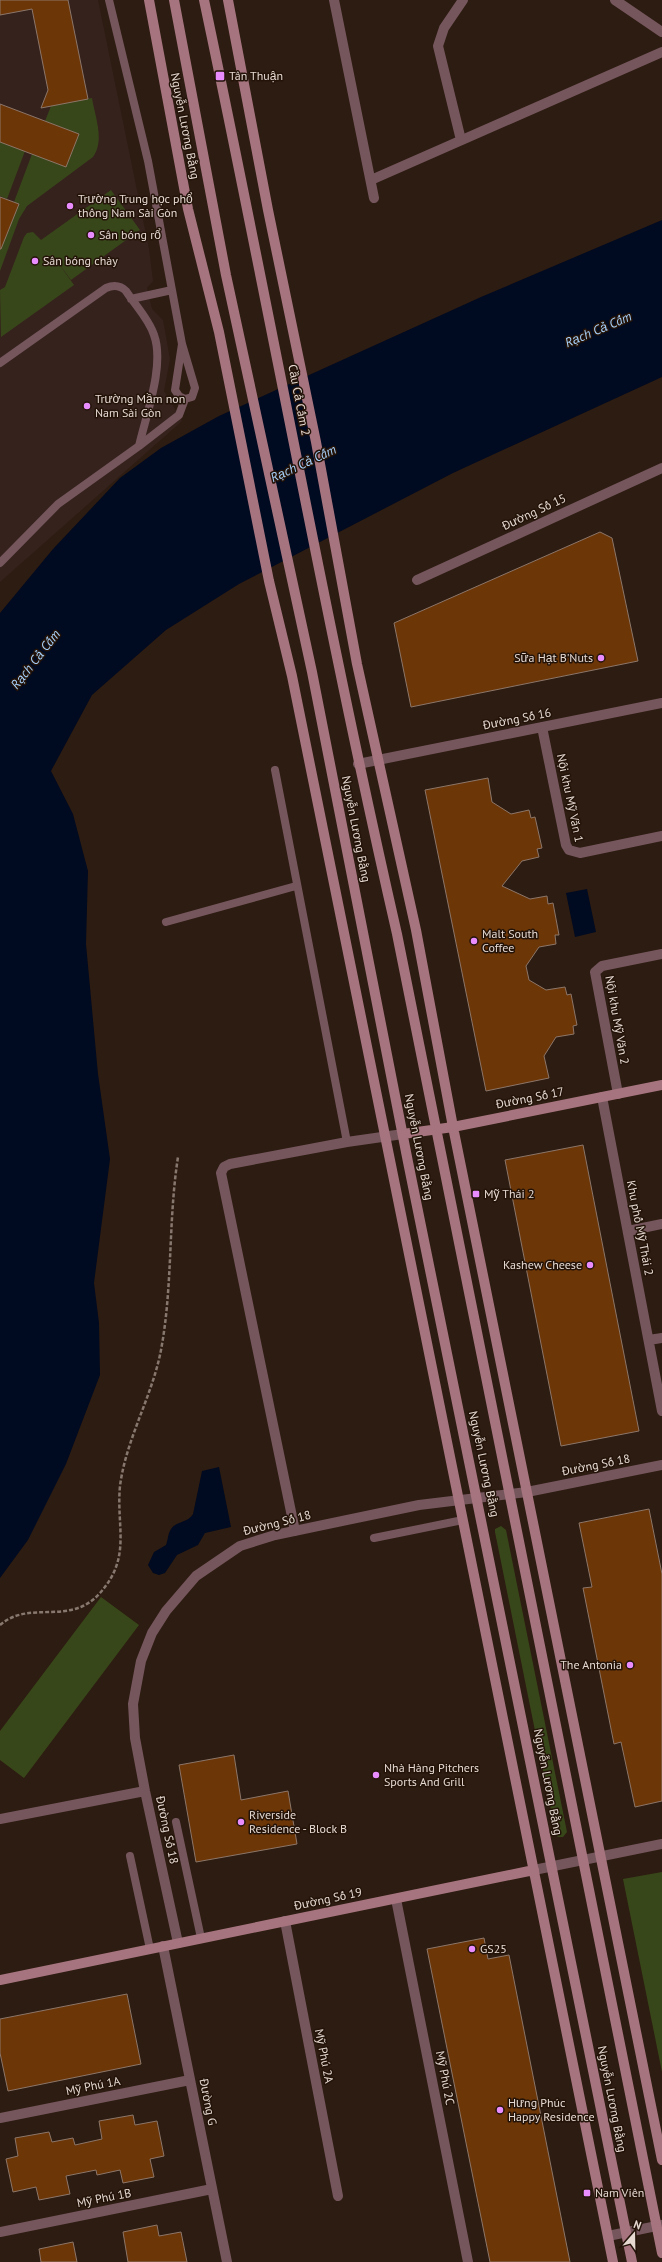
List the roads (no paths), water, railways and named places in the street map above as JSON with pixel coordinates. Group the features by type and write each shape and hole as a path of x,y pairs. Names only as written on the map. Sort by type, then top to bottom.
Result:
{"main road":[{"name":"Nguyễn Lương Bằng","path":"149,0 188,209 219,332 269,581 292,676 385,1136"},
{"name":"Nguyễn Lương Bằng","path":"174,0 226,275 312,672 403,1134 632,2262"},
{"name":"Cầu Cả Cấm 2","path":"204,0 258,256 338,667"},
{"name":"Cầu Cả Cấm 2","path":"228,0 316,442 357,664 378,760"},
{"name":"Nguyễn Lương Bằng","path":"338,667 358,764 397,934 508,1494 659,2226 662,2253"},
{"path":"378,760 416,930 453,1127 602,1857 662,2160"},
{"name":"Đường Số 17","path":"403,1134 453,1127 662,1085"},
{"path":"385,1136 613,2262"},
{"name":"Đường Số 19","path":"0,1980 534,1870"}],"street":[{"path":"334,0 374,198"},
{"path":"461,140 438,46 444,28 463,0"},
{"path":"615,0 662,32"},
{"path":"371,180 662,52"},
{"name":"Đường Số 15","path":"417,580 662,468"},
{"name":"Đường Số 16","path":"378,760 662,703"},
{"name":"Nội khu Mỹ Văn 1","path":"542,727 566,845 569,850 580,853 662,836"},
{"path":"358,764 378,760"},
{"name":"Nội khu Mỹ Văn 2","path":"618,1094 595,972 602,966 662,954"},
{"name":"Khu phố Mỹ Thái 2","path":"602,1097 662,1411"},
{"path":"295,1531 221,1173 227,1165 347,1142 403,1134"},
{"path":"628,1231 662,1224"},
{"path":"649,1340 662,1338"},
{"name":"Đường Số 18","path":"178,1943 145,1791 134,1727 133,1704 141,1661 158,1622 174,1600 192,1580 224,1555 258,1540 419,1506 527,1492 662,1465"},
{"path":"0,1818 145,1791"},
{"name":"Đường Số 19","path":"534,1870 662,1844"},
{"name":"Mỹ Phú 2C","path":"396,1899 468,2262"},
{"name":"Mỹ Phú 2A","path":"285,1921 338,2196"},
{"name":"Đường G","path":"163,1946 227,2262"},
{"name":"Mỹ Phú 1A","path":"0,2118 190,2080"},
{"name":"Mỹ Phú 1B","path":"0,2232 212,2189"},
{"path":"608,2236 659,2226"}],"lane":[{"path":"109,0 148,161 182,344 195,388 192,397 185,399 179,396 175,390 182,344"},
{"path":"0,363 108,287 122,288 152,328 158,352 156,372 139,446"},
{"path":"131,299 172,290"},
{"path":"0,563 58,504 139,446 179,415 185,399"},
{"path":"275,770 296,886 347,1142"},
{"path":"166,922 296,886"},
{"path":"374,1538 463,1520"},
{"path":"176,1822 201,1938"},
{"path":"130,1856 150,1949"}],"water":[{"name":"Rạch Cả Cấm","path":"662,220 662,377 453,473 239,584 166,630 92,695 51,771 73,814 88,871 86,944 98,1074 110,1159 94,1283 99,1323 100,1375 66,1464 28,1540 0,1578 0,613 53,549 120,478 161,448 219,416 481,297"},
{"path":"587,889 596,932 575,937 566,893"},
{"path":"219,1467 231,1527 205,1533 198,1545 177,1555 165,1573 159,1575 153,1573 148,1565 154,1552 166,1545 169,1532 173,1526 188,1519 193,1514 202,1471"}],"place":[{"name":"Tân Thuận","path":"220,76"},
{"name":"Trường Trung học phổ thông Nam Sài Gòn","path":"70,206"},
{"name":"Sân bóng rổ","path":"91,235"},
{"name":"Sân bóng chày","path":"35,261"},
{"name":"Trường Mầm non Nam Sài Gòn","path":"87,406"},
{"name":"Sữa Hạt B'Nuts","path":"601,658"},
{"name":"Malt South Coffee","path":"474,941"},
{"name":"Mỹ Thái 2","path":"476,1194"},
{"name":"Kashew Cheese","path":"590,1265"},
{"name":"The Antonia","path":"630,1665"},
{"name":"Nhà Hàng Pitchers Sports And Grill","path":"376,1775"},
{"name":"Riverside Residence - Block B","path":"241,1822"},
{"name":"GS25","path":"472,1949"},
{"name":"Hưng Phúc Happy Residence","path":"500,2110"},
{"name":"Nam Viên","path":"587,2193"}]}
